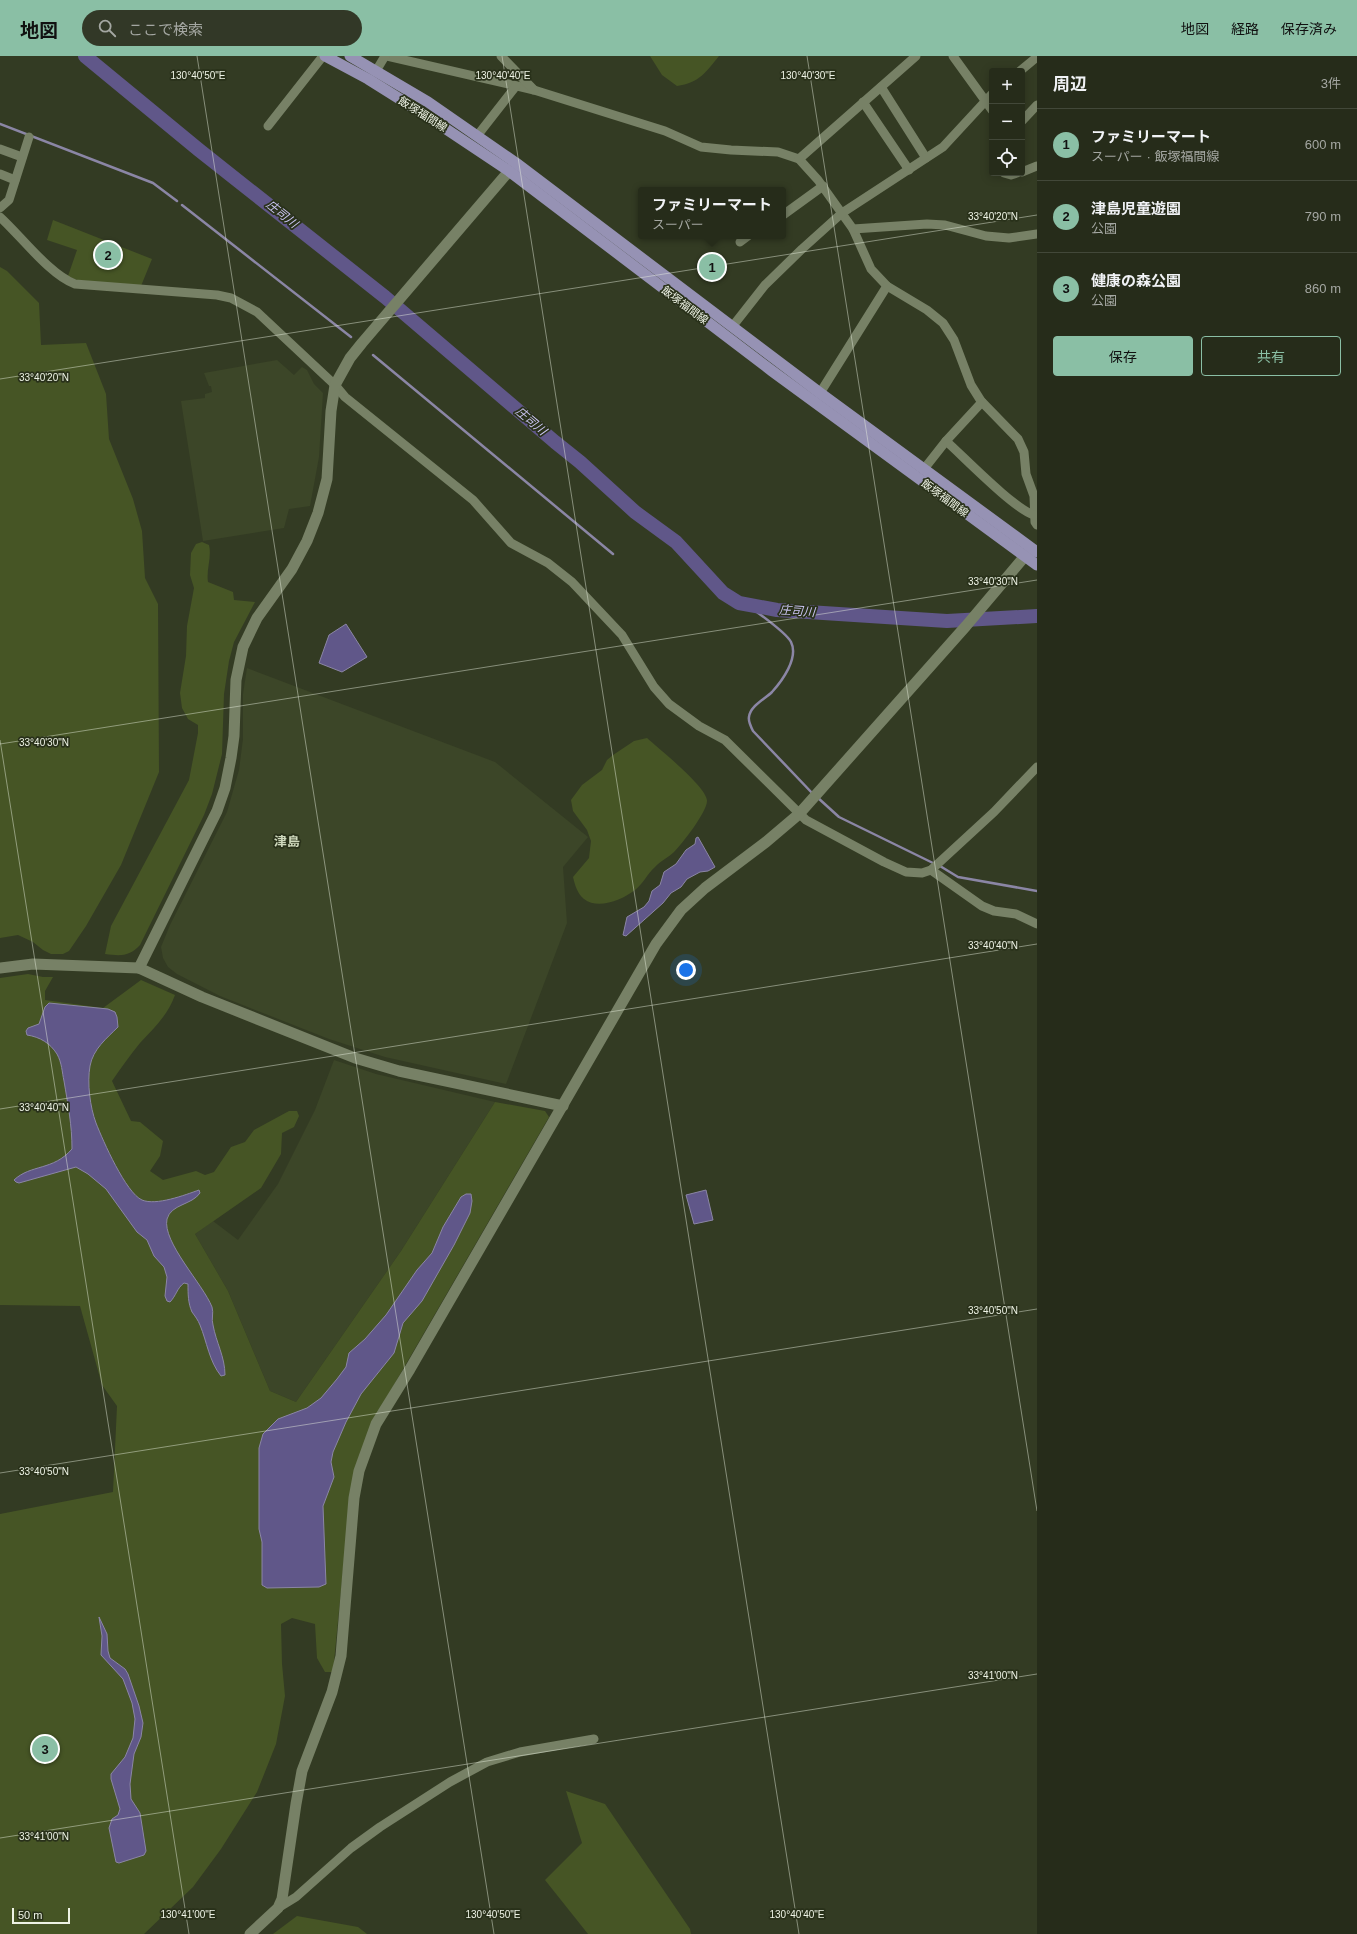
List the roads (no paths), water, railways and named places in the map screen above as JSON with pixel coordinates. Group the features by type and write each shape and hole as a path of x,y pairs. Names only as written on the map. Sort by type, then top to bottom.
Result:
{"main road":[{"name":"飯塚福間線","path":"324,56 368,79 468,143 512,167 732,327 1033,551 1037,565"},
{"name":"飯塚福間線","path":"350,56 477,136 512,167 766,367 1033,551"}],"street":[{"path":"268,126 324,56"},
{"path":"376,71 386,56 534,90 665,131 701,147 778,152 799,159 823,186 853,229 871,268 887,286 927,310 943,323 954,340 971,385 982,402 1018,439 1024,452 1026,474 1034,496 1034,522 1037,525"},
{"path":"501,56 534,90"},
{"path":"799,159 916,56"},
{"path":"952,56 989,107"},
{"path":"1024,68 1037,57"},
{"path":"477,136 516,86"},
{"path":"881,87 926,158"},
{"path":"732,327 765,285 842,213 943,147 989,97"},
{"path":"863,102 909,170"},
{"path":"1025,118 1037,105"},
{"path":"0,208 9,200 29,137"},
{"path":"0,149 22,157"},
{"path":"1025,171 1037,166"},
{"path":"135,968 217,811 226,788 234,736 236,680 243,648 257,618 292,569 307,541 318,513 327,479 331,411 335,386 350,358 512,167"},
{"path":"0,174 15,180"},
{"path":"786,213 823,186"},
{"path":"0,217 52,270 67,281 75,284 217,295 231,298 243,303 257,312 345,397 473,500 511,543 548,563 572,582 622,635 654,687 669,704 699,726 725,740 798,814 806,820 858,848 906,872 922,873 931,870 994,812 1037,767"},
{"path":"853,229 926,224 945,225 986,236 1009,238 1037,234"},
{"path":"820,393 887,286"},
{"path":"924,469 946,441 982,402"},
{"path":"946,441 1009,498 1028,513 1034,514"},
{"path":"278,1908 285,1890 296,1804 302,1771 332,1692 340,1662 354,1498 360,1471 376,1424 563,1106 656,944 681,910 725,871 766,842 798,814 1033,551"},
{"path":"931,870 982,906 994,911 1016,914 1037,924"},
{"path":"0,968 33,964 135,968 202,997 355,1058 399,1071 563,1106"},
{"path":"250,1934 278,1908 296,1897 351,1848 380,1827 450,1782 487,1762 520,1752 594,1739"}],"waterway":[{"name":"庄司川","path":"85,56 199,150 385,297 580,462 635,512 676,542 723,593 739,603 777,610 947,621 1037,616"},
{"path":"0,124 153,183 177,201"},
{"path":"182,205 351,337"},
{"path":"373,355 613,554"},
{"path":"749,606 784,633 791,642 793,648 793,655 785,676 772,692 752,709 749,717 750,724 753,731 813,794"},
{"path":"817,797 839,817 935,864"},
{"path":"940,866 958,877 1037,891"}],"place":[{"name":"津島児童遊園","path":"108,255"},
{"name":"ファミリーマート","path":"712,267"},
{"name":"健康の森公園","path":"45,1749"}],"district":[{"name":"津島","path":"287,841"}]}
